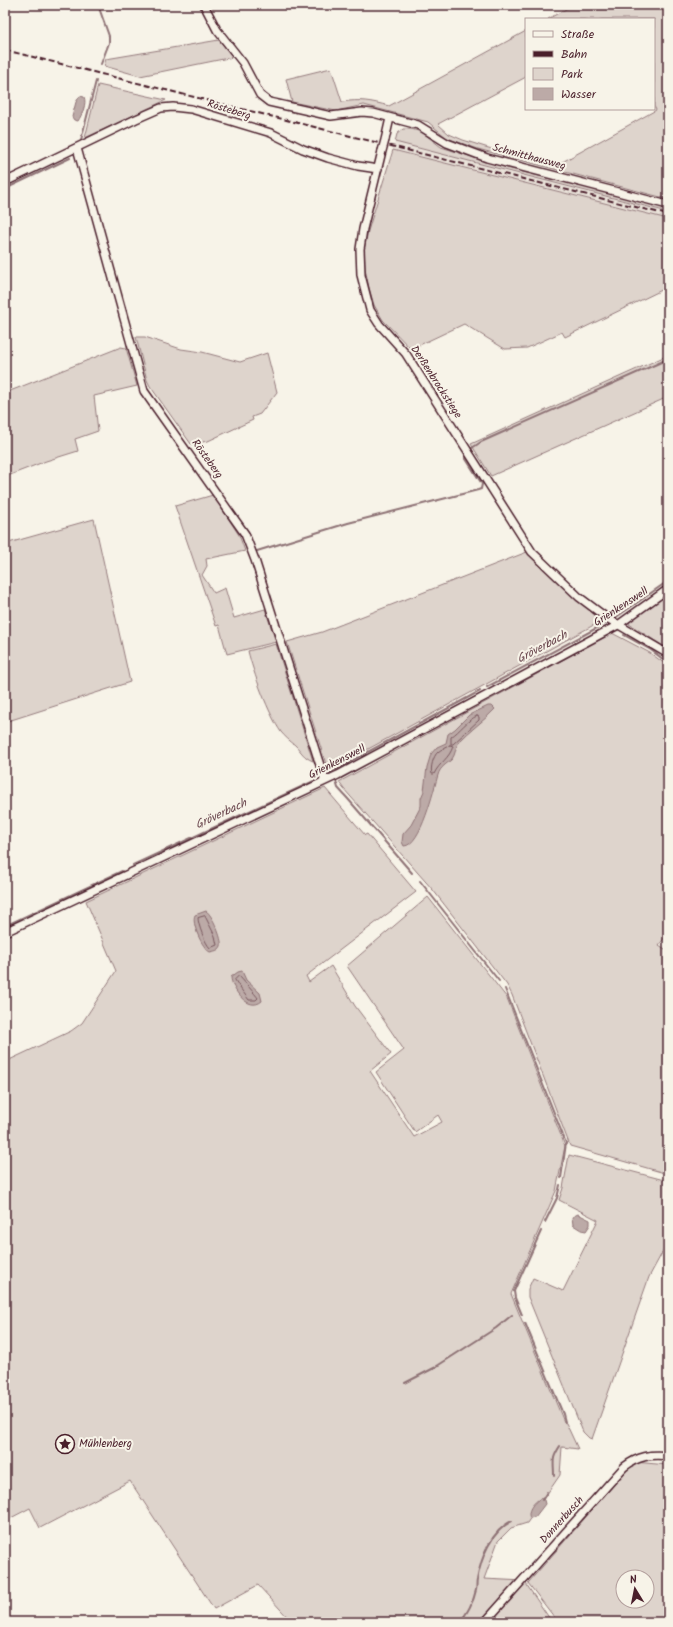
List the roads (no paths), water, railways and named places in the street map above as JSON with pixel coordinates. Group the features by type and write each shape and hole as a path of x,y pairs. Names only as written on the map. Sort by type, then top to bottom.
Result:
{"street":[{"path":"204,5 217,30 243,63 260,95 266,100 276,104 327,115 362,112 390,118"},
{"name":"Rösteberg","path":"5,182 154,111 173,107 191,109 271,133 303,149 328,158 358,166 378,169"},
{"name":"Derßenbrockstiege","path":"390,118 363,229 360,249 361,275 370,310 379,324 406,354 532,552 579,598 618,625 668,654"},
{"name":"Schmitthausweg","path":"390,118 422,127 447,144 487,158 668,205"},
{"name":"Rösteberg","path":"77,148 144,391 245,534 255,560 325,781"},
{"name":"Grienkenswell","path":"5,932 325,781 618,625 668,589"},
{"name":"Donnerbusch","path":"485,1622 624,1467 640,1457 652,1455 668,1456"}],"water":[{"path":"80,96 84,97 85,102 78,121 74,120 72,117 76,102"},
{"path":"488,706 492,706 495,709 459,742 452,759 440,770 421,827 416,837 404,846 402,842 403,834 411,825 421,806 421,798 424,791 427,767 431,754 437,747 446,743 448,734 469,715"},
{"path":"206,911 214,922 219,933 221,943 219,949 210,952 201,941 194,919 195,915"},
{"path":"242,971 246,980 260,993 262,1001 257,1004 246,1002 237,993 234,987 231,977"},
{"path":"578,1214 590,1220 590,1225 586,1231 573,1225 572,1217"},
{"path":"542,1498 545,1504 535,1517 530,1518 530,1509"}],"waterway":[{"path":"98,5 109,36 109,43 101,64"},
{"path":"81,140 96,81"},
{"path":"5,189 70,158"},
{"path":"472,448 481,442 668,359"},
{"path":"257,551 348,523 481,489 482,484 466,459 465,454"},
{"name":"Gröverbach","path":"615,618 668,581"},
{"name":"Gröverbach","path":"487,687 606,623"},
{"path":"624,635 651,650 668,663"},
{"name":"Gröverbach","path":"329,773 480,691"},
{"name":"Gröverbach","path":"133,865 316,780"},
{"path":"336,781 338,788 412,873"},
{"name":"Gröverbach","path":"5,926 122,871"},
{"path":"420,881 499,981"},
{"path":"505,989 566,1143 561,1178"},
{"path":"545,1222 557,1198 560,1185"},
{"path":"522,1315 515,1298 514,1291 541,1231"},
{"path":"405,1383 434,1368 496,1328 512,1315"},
{"path":"525,1323 565,1422"},
{"path":"554,1476 554,1457 560,1446"},
{"path":"542,1500 547,1492"},
{"path":"459,1622 470,1607 474,1598 481,1563 488,1546 498,1531 512,1521"}],"railway":[{"path":"5,50 668,215"}],"place":[{"name":"Mühlenberg","path":"65,1444"}]}
